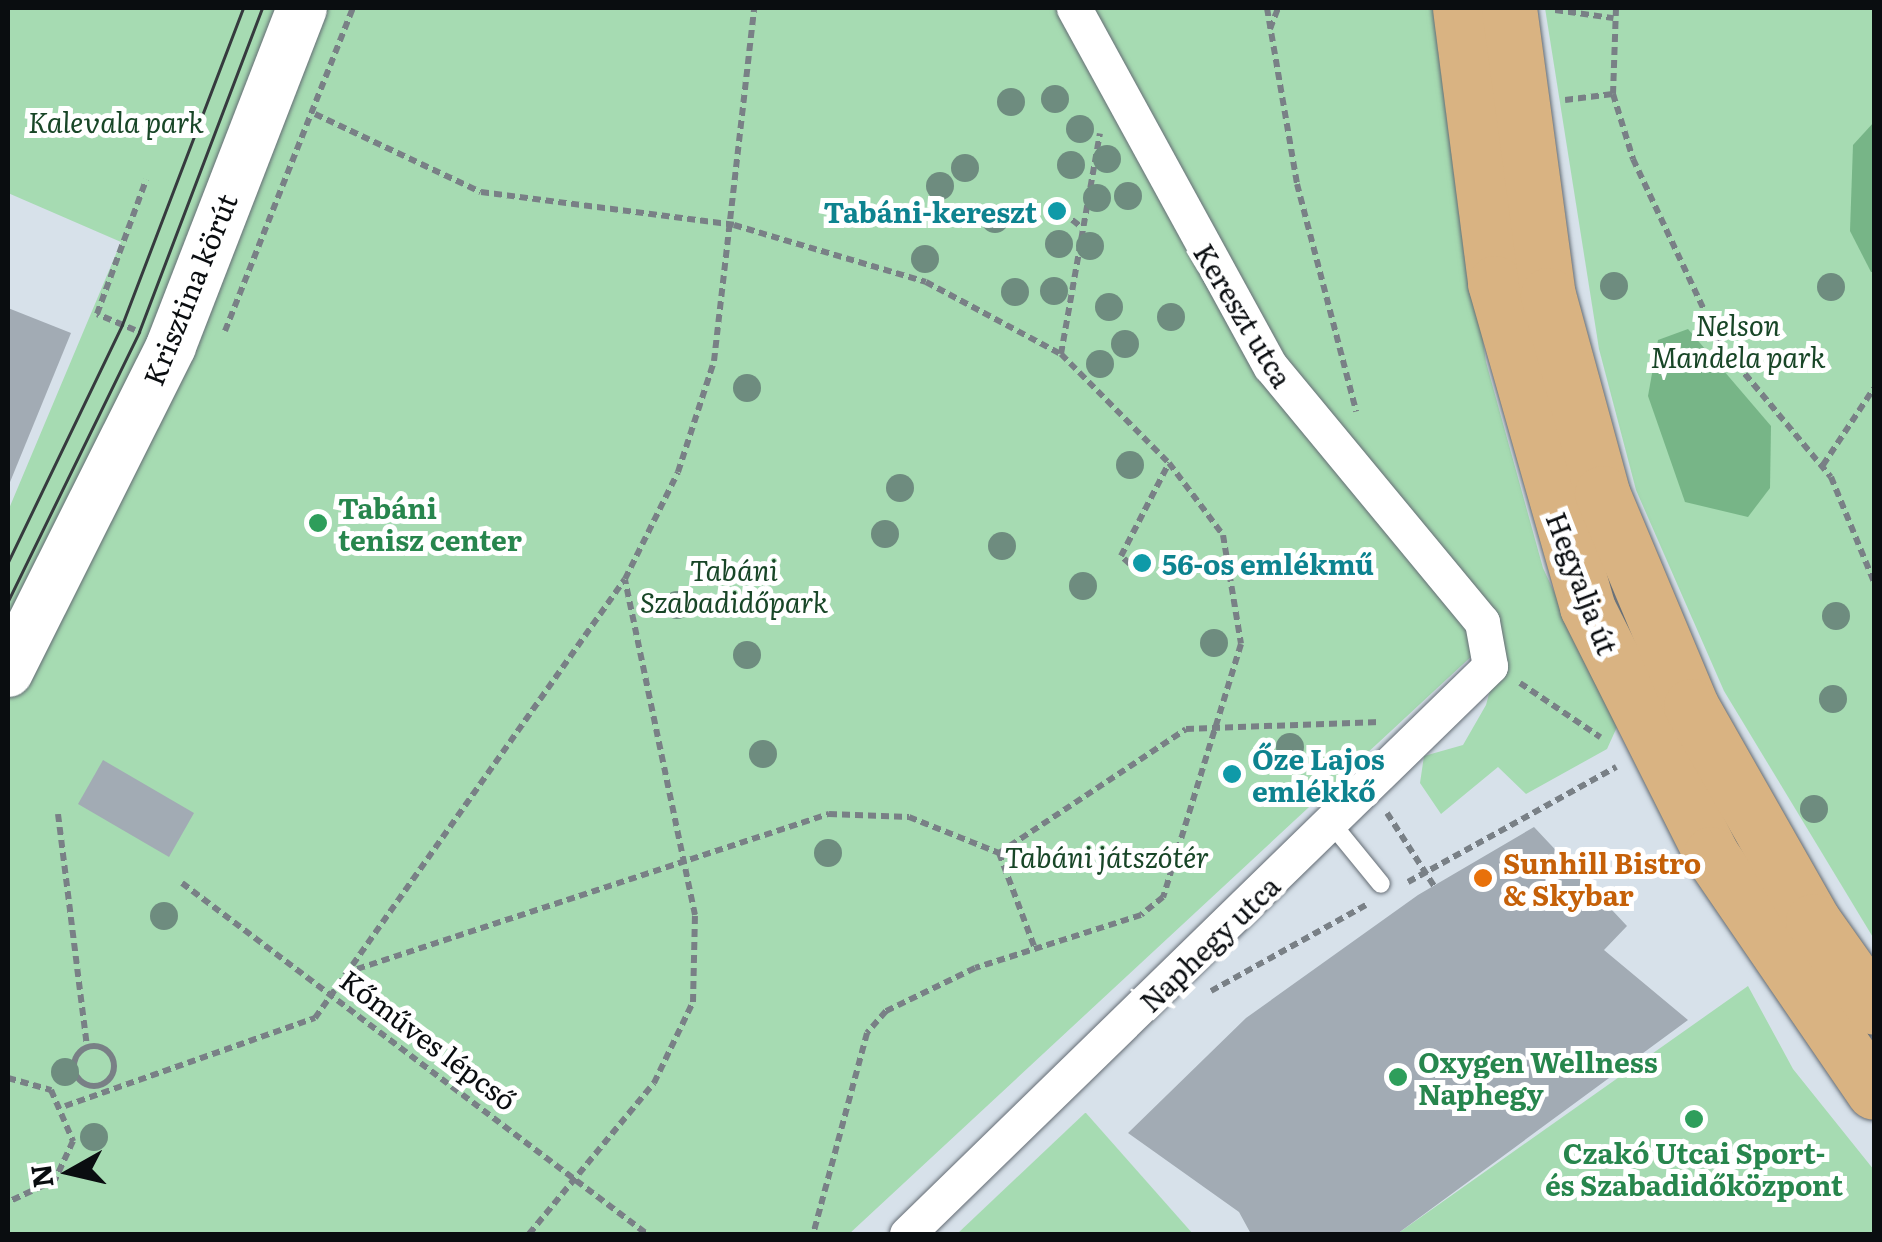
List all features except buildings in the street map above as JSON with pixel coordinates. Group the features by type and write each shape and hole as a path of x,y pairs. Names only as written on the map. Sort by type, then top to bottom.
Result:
{"main road":[{"name":"Krisztina körút","path":"8,672 171,346 302,8"},
{"name":"Hegyalja út","path":"1460,8 1495,282 1587,607 1711,854 1874,1092"},
{"name":"Hegyalja út","path":"1509,8 1548,295 1602,493 1700,723 1803,905 1874,1006"}],"street":[{"name":"Kereszt utca","path":"1074,8 1270,366 1492,642"},
{"name":"Naphegy utca","path":"907,1234 1480,682 1492,642"}],"lane":[{"path":"1332,824 1381,884"}],"path":[{"path":"220,336 314,114 353,8"},
{"path":"65,1106 101,1089 314,1018 356,969 625,579 678,472 714,361 734,225 754,8"},
{"path":"1267,8 1297,184 1360,426"},
{"path":"1270,30 1278,8"},
{"path":"1538,8 1613,18"},
{"path":"1616,8 1614,94 1633,159 1720,344 1823,465 1874,582"},
{"path":"1551,102 1614,94"},
{"path":"314,114 481,192 734,225 926,282 1061,354 1169,463 1223,535 1236,576 1242,644 1222,727 1163,896 1141,915 903,997 867,1033 813,1234"},
{"path":"1061,354 1080,228 1100,132"},
{"path":"146,180 97,314 150,337"},
{"path":"1062,212 1080,228"},
{"path":"1823,465 1874,388"},
{"path":"1130,564 1121,556 1169,463"},
{"path":"529,1234 654,1083 693,1002 698,944 625,579"},
{"path":"1492,642 1515,680 1585,733 1620,742"},
{"path":"999,853 1186,729 1392,721"},
{"path":"1370,787 1434,886"},
{"path":"58,814 87,1047 74,1073 101,1089"},
{"path":"356,969 678,858 829,814 908,817 999,853 1034,949"},
{"name":"Kőműves lépcső","path":"182,883 647,1234"},
{"path":"87,1047 113,1060 101,1089"},
{"path":"8,1078 31,1078 65,1106 72,1141 64,1166 44,1190 8,1202"}],"green space":[{"name":"Tabáni Szabadidőpark","path":"8,8 1436,8 1486,362 1543,568 1617,727 1607,749 1526,794 1498,767 1441,814 1420,783 1424,756 1463,745 1486,705 1494,676 1475,653 849,1234 8,1234 8,511 121,242 8,193"},
{"name":"Nelson Mandela park","path":"1545,8 1874,8 1874,939 1724,691 1636,490 1599,349"},
{"path":"1874,122 1871,272 1850,231 1853,145"},
{"path":"1688,329 1771,426 1770,488 1748,517 1685,502 1648,396 1658,340"},
{"name":"Czakó Utcai Sport- és Szabadidőközpont","path":"1748,986 1793,1069 1874,1170 1874,1234 1397,1234"},
{"path":"1085,1113 1193,1234 957,1234"}],"tram line":[{"path":"8,562 122,325 243,8"},
{"path":"8,601 139,332 262,8"}],"place":[{"name":"Tabáni-kereszt","path":"1057,211"},
{"name":"Tabáni tenisz center","path":"318,523"},
{"name":"56-os emlékmű","path":"1142,563"},
{"name":"Őze Lajos emlékkő","path":"1232,774"},
{"name":"Sunhill Bistro & Skybar","path":"1483,878"},
{"name":"Oxygen Wellness Naphegy","path":"1398,1077"},
{"name":"Czakó Utcai Sport- és Szabadidőközpont","path":"1694,1119"}],"park label":[{"name":"Kalevala park","path":"116,121"},
{"name":"Tabáni játszótér","path":"1107,856"}]}
